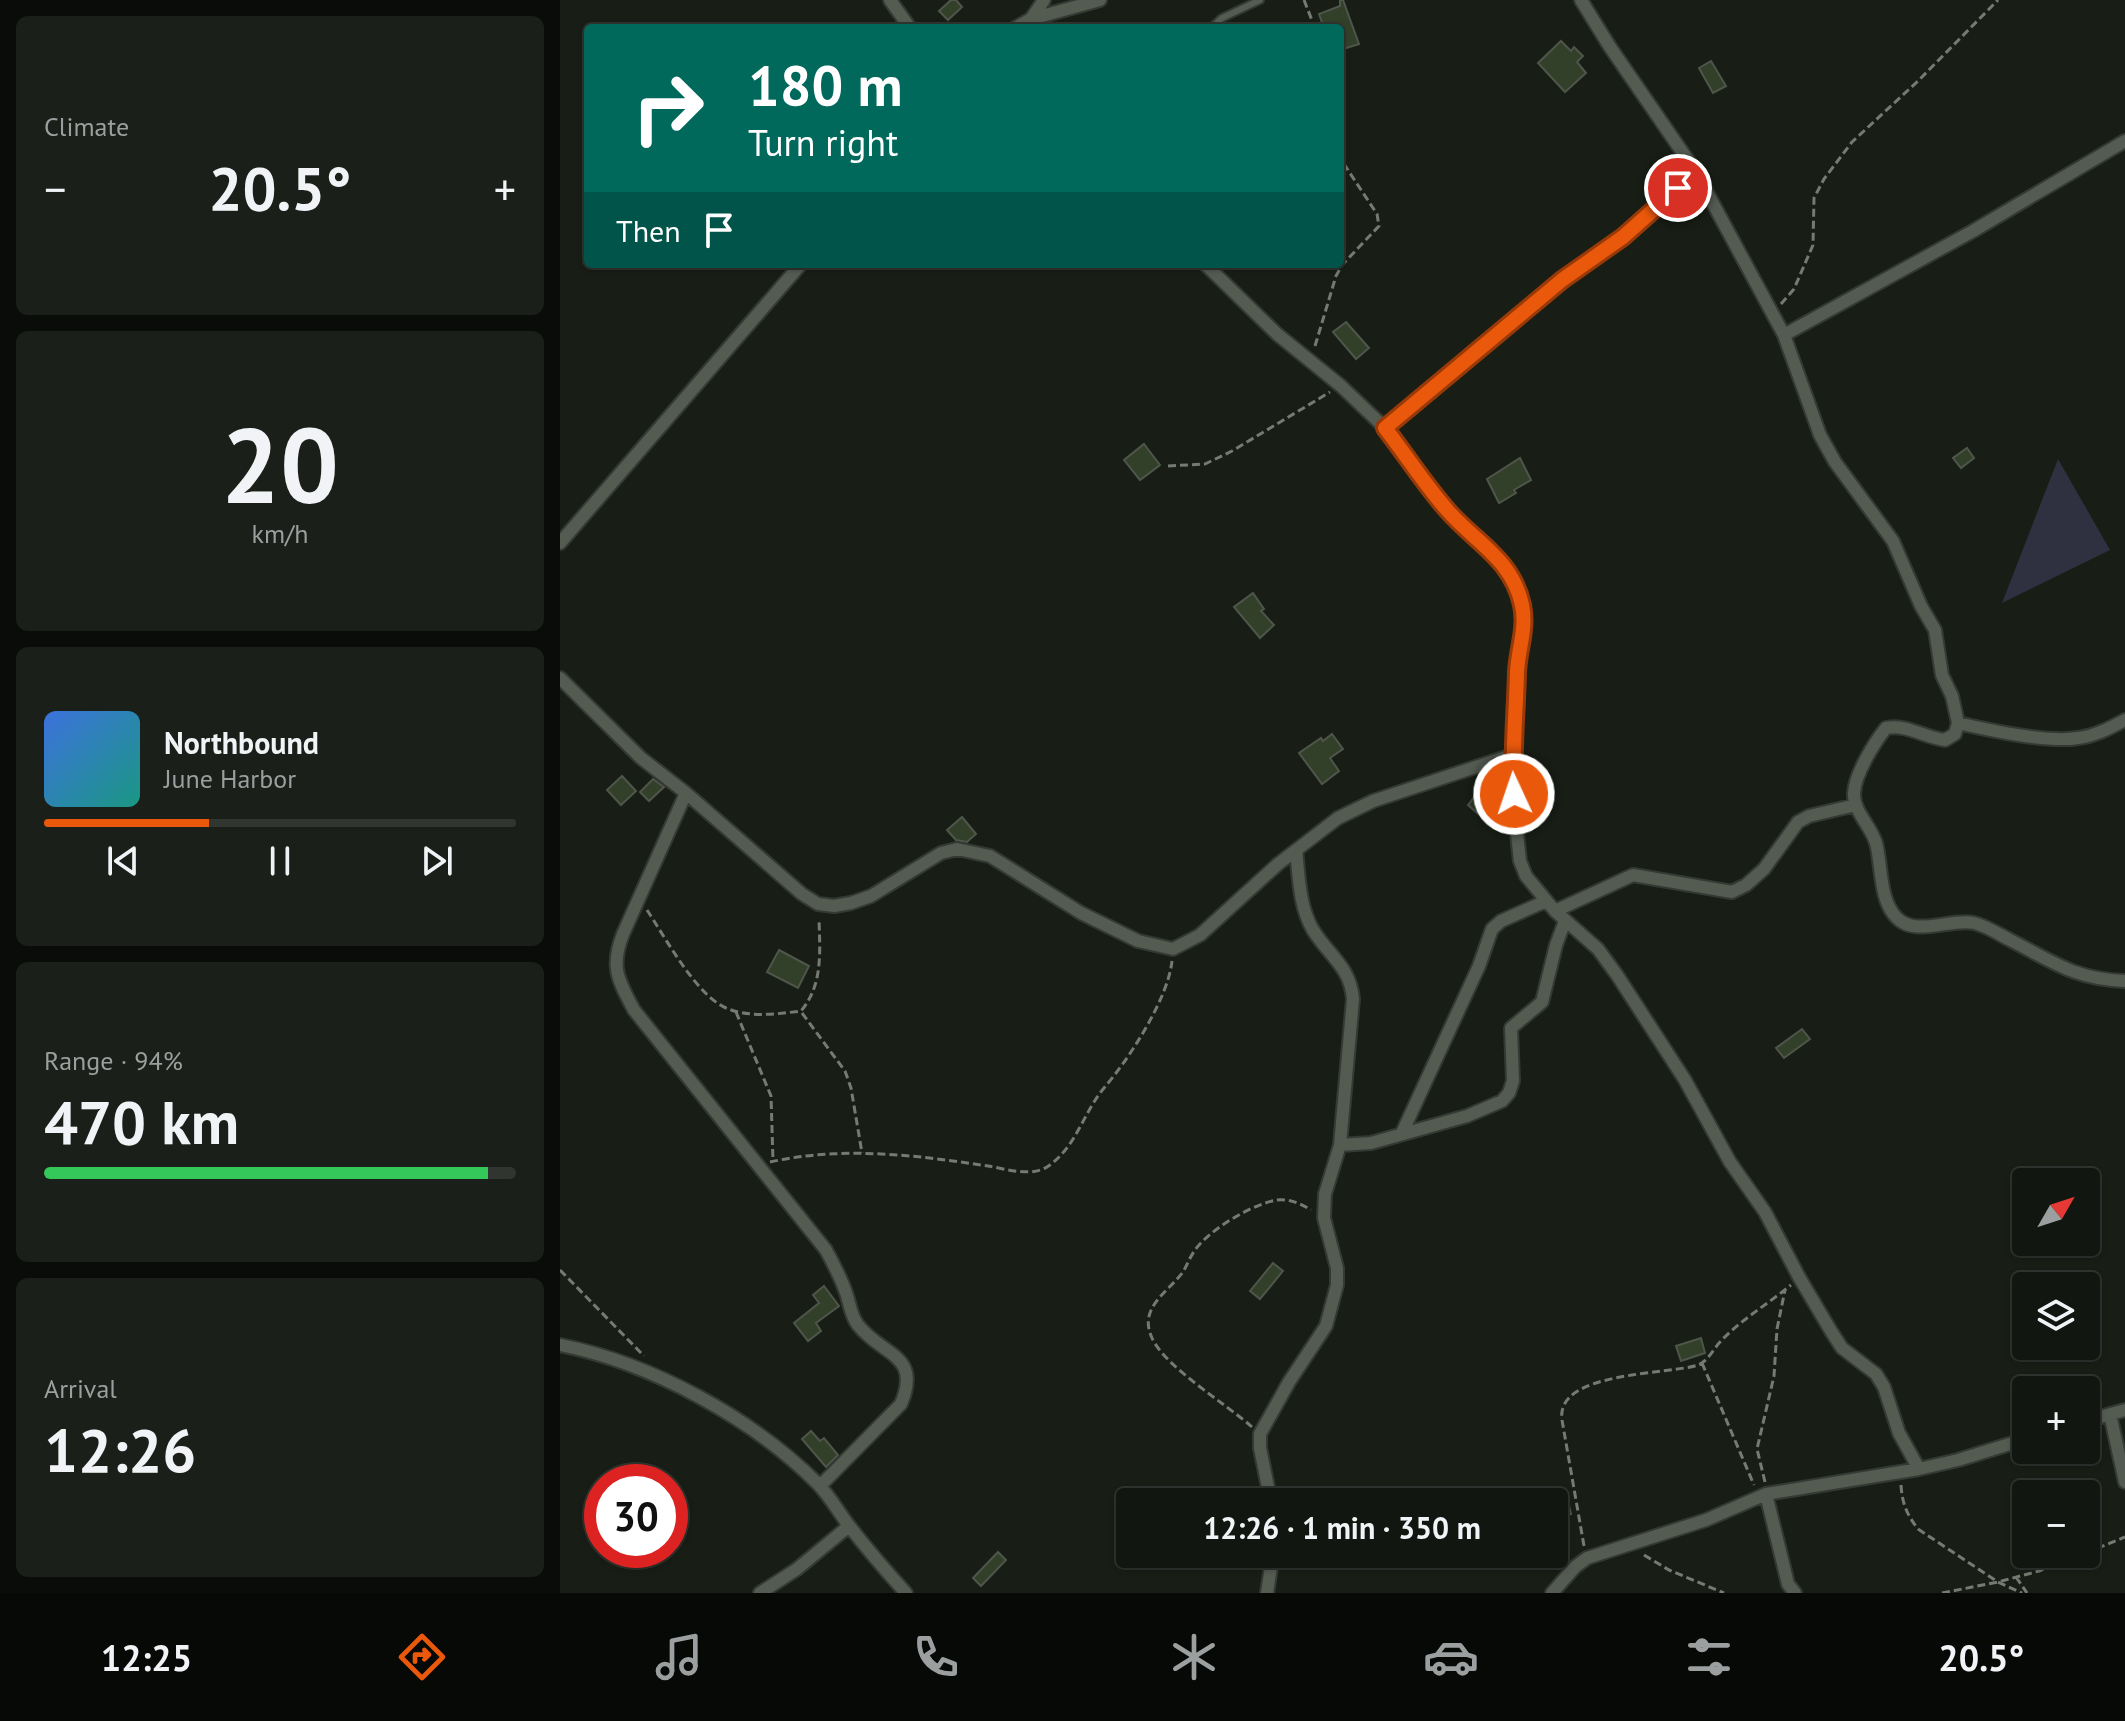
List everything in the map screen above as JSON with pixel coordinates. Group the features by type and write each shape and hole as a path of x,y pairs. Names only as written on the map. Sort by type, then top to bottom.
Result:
{"street":[{"path":"890,0 907,24"},
{"path":"1023,24 1044,0"},
{"path":"1023,24 1100,0"},
{"path":"1581,0 1696,172 1774,313 1820,435 1835,462 1893,541 1921,606 1935,630 1942,675 1952,696 1958,723 1955,734 1945,740 1929,738 1899,725 1886,728 1875,741 1854,794 1856,805 1876,841 1887,898 1899,921 1909,925 1972,922 2072,973 2095,979 2125,981"},
{"path":"1784,335 1973,231 2125,141"},
{"path":"1385,428 1562,280 1623,237 1696,172"},
{"path":"560,543 798,268"},
{"path":"1209,268 1277,334 1341,386 1385,428 1432,492 1451,514 1489,547 1516,586 1522,607 1524,637 1517,669 1518,703 1512,755 1520,861 1526,876 1550,906 1598,949 1647,1020 1685,1080 1730,1162 1765,1212 1799,1277 1842,1348 1876,1374 1884,1387 1899,1433 1919,1469"},
{"path":"560,678 641,758 686,793 773,870 818,904 834,906 871,896 941,853 957,849 990,856 1081,913 1138,941 1173,949 1200,935 1296,850 1338,818 1373,801 1512,755"},
{"path":"1958,723 2003,732 2076,739 2104,731 2125,720"},
{"path":"686,793 615,954 616,973 634,1010 826,1250 838,1271 857,1324 869,1337 893,1353 908,1375 908,1387 901,1404 820,1486"},
{"path":"1402,1133 1479,966 1492,929 1501,921 1633,875 1732,892 1746,885 1764,869 1798,822 1809,816 1856,805"},
{"path":"1268,1488 1260,1434 1326,1326 1337,1277 1324,1218 1325,1194 1340,1145 1353,999 1352,983 1345,969 1313,930 1302,906 1296,850"},
{"path":"1340,1145 1371,1143 1490,1108 1509,1093 1513,1081 1511,1028 1542,1002 1565,921"},
{"path":"560,1345 662,1378 717,1408 763,1439 820,1486 849,1526 906,1593"},
{"path":"2100,1417 2125,1410"},
{"path":"2110,1414 2125,1482"},
{"path":"1552,1593 1587,1558 1706,1520 1762,1495 1900,1473 2012,1443"},
{"path":"1762,1495 1788,1584 1795,1593"},
{"path":"760,1593 797,1569 849,1526"},
{"path":"1267,1593 1271,1568"}],"lane":[{"path":"1215,24 1260,0"}],"path":[{"path":"1304,0 1313,24"},
{"path":"1774,313 1794,289 1813,245 1814,198 1824,179 1852,142 1998,0"},
{"path":"1344,164 1377,214 1379,226 1344,263"},
{"path":"1311,362 1340,268"},
{"path":"1168,466 1205,464 1341,386"},
{"path":"639,897 711,999 725,1008 764,1015 801,1011 812,998 818,976 818,904"},
{"path":"759,1164 829,1152 960,1162 1027,1172 1045,1169 1069,1146 1095,1099 1130,1054 1162,995 1170,973 1173,949"},
{"path":"736,1011 771,1096 773,1161"},
{"path":"801,1011 845,1071 851,1088 862,1153"},
{"path":"1260,1434 1165,1357 1152,1338 1147,1321 1154,1302 1182,1272 1196,1249 1219,1227 1277,1200 1299,1201 1324,1218"},
{"path":"560,1270 645,1358"},
{"path":"1587,1558 1560,1408 1564,1401 1594,1383 1702,1363 1724,1338 1799,1277"},
{"path":"1762,1495 1757,1449 1774,1376 1777,1329 1785,1290"},
{"path":"1702,1363 1762,1495"},
{"path":"1900,1473 1902,1502 1918,1529 1998,1582 2024,1593"},
{"path":"2100,1547 2125,1537"},
{"path":"1627,1545 1669,1570 1724,1593"},
{"path":"1942,1593 1998,1582 2042,1568"},
{"path":"2016,1577 2024,1593"}],"shaded area":[{"path":"2058,459 2110,550 2002,603"}],"building":[{"path":"951,0 956,0 962,7 948,20 939,11"},
{"path":"1340,0 1343,0 1359,44 1344,49 1344,24 1323,24 1319,14 1340,6"},
{"path":"1561,41 1571,51 1574,47 1583,56 1577,62 1586,73 1565,92 1538,63"},
{"path":"1711,61 1726,86 1713,93 1699,68"},
{"path":"1346,322 1369,348 1356,359 1333,332"},
{"path":"1144,444 1160,465 1140,480 1124,460"},
{"path":"1967,448 1974,458 1961,468 1953,458"},
{"path":"1520,458 1531,480 1499,503 1487,479"},
{"path":"1253,593 1264,609 1261,611 1274,625 1260,638 1234,607"},
{"path":"1332,734 1343,749 1330,758 1339,771 1322,784 1299,753"},
{"path":"622,776 636,791 621,805 607,790"},
{"path":"653,779 664,787 649,801 640,792"},
{"path":"1478,792 1505,812 1493,827 1468,805"},
{"path":"962,817 976,834 967,842 956,840 947,830"},
{"path":"779,950 809,966 798,988 767,972"},
{"path":"1802,1029 1810,1039 1784,1058 1776,1048"},
{"path":"1273,1263 1283,1271 1260,1299 1250,1291"},
{"path":"824,1286 839,1306 816,1323 821,1331 808,1341 794,1323 819,1303 813,1295"},
{"path":"1701,1338 1705,1353 1681,1361 1676,1346"},
{"path":"811,1431 820,1441 824,1438 838,1455 826,1467 802,1439"},
{"path":"998,1552 1006,1560 981,1586 973,1578"}],"route":[{"path":"1514,794 1512,755 1518,703 1517,669 1524,637 1522,607 1516,586 1489,547 1451,514 1432,492 1385,428 1562,280 1623,237 1678,188"}]}
